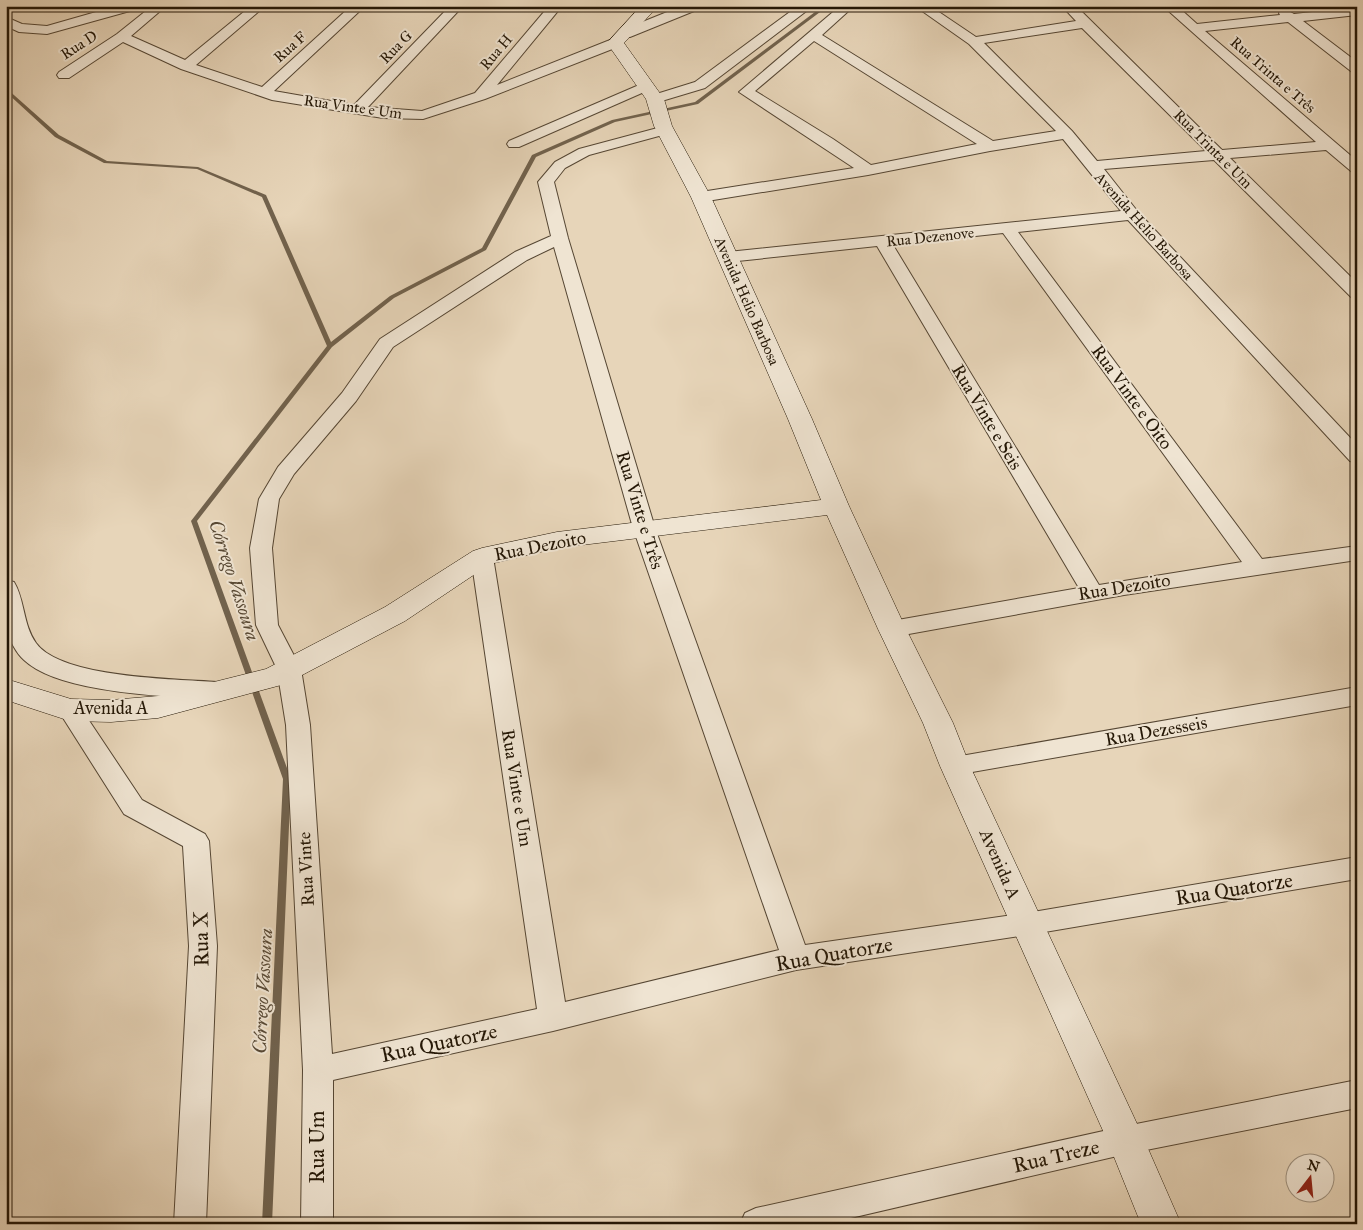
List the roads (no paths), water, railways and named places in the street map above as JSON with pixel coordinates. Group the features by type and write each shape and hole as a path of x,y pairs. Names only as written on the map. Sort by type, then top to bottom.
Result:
{"main road":[{"path":"620,38 650,6"},
{"name":"Avenida Helio Barbosa","path":"620,38 728,257 800,419 836,506"},
{"name":"Rua Dezoito","path":"217,691 282,673 395,614 482,557 557,540 836,506"},
{"name":"Avenida A","path":"836,506 892,629 938,723 955,766 1126,1140 1161,1224"},
{"name":"Avenida A","path":"6,690 70,710 111,711 158,707 217,691"}],"street":[{"path":"6,21 19,28 48,30 132,6"},
{"name":"Rua D","path":"64,75 122,37 160,6"},
{"path":"186,66 259,6"},
{"name":"Rua F","path":"265,92 359,6"},
{"name":"Rua G","path":"358,110 457,6"},
{"name":"Rua H","path":"480,96 556,6"},
{"name":"Rua Vinte e Um","path":"122,37 186,66 277,96 383,114 423,115 480,96 694,6"},
{"path":"514,144 657,110 700,85 807,6"},
{"path":"848,6 746,92 828,142 868,170"},
{"name":"Avenida Helio Barbosa","path":"921,6 974,41 1067,134 1132,215 1353,448"},
{"name":"Rua Trinta e Um","path":"1068,6 1357,293"},
{"name":"Rua Trinta e Três","path":"1169,6 1357,169"},
{"path":"1277,6 1357,69"},
{"path":"1194,28 1357,11"},
{"path":"974,41 1086,23"},
{"path":"813,35 990,146"},
{"name":"Rua Vinte e Três","path":"657,110 560,165 546,182 560,238 644,528 796,958"},
{"path":"700,197 868,170 990,146 1067,134"},
{"path":"1091,166 1329,145"},
{"name":"Rua Dezenove","path":"728,257 1132,215"},
{"name":"Rua Vinte e Oito","path":"1008,229 1256,566"},
{"name":"Rua Vinte","path":"318,1070 298,725 267,625 261,548 269,499 285,471 349,397 386,343 520,256 560,238"},
{"name":"Rua Vinte e Seis","path":"883,242 1092,592"},
{"name":"Rua Dezoito","path":"892,629 1092,592 1357,552"},
{"name":"Rua Vinte e Um","path":"482,557 553,1018"},
{"path":"6,587 14,622 32,654 58,670 120,681 217,691"},
{"name":"Rua Dezesseis","path":"955,766 1357,696"},
{"name":"Rua X","path":"70,710 133,806 196,841 203,946 190,1224"},
{"name":"Rua Quatorze","path":"318,1070 553,1018 796,958 1027,924 1357,868"},
{"name":"Rua Um","path":"317,1224 318,1070"},
{"name":"Rua Treze","path":"756,1224 1126,1140 1357,1094"}],"waterway":[{"path":"330,346 392,297 484,249 534,156 614,121 696,103 826,6"},
{"name":"Córrego Vassoura","path":"6,89 57,136 106,162 198,168 264,196 330,346"},
{"name":"Córrego Vassoura","path":"267,1224 287,779 194,521 330,346"}]}
